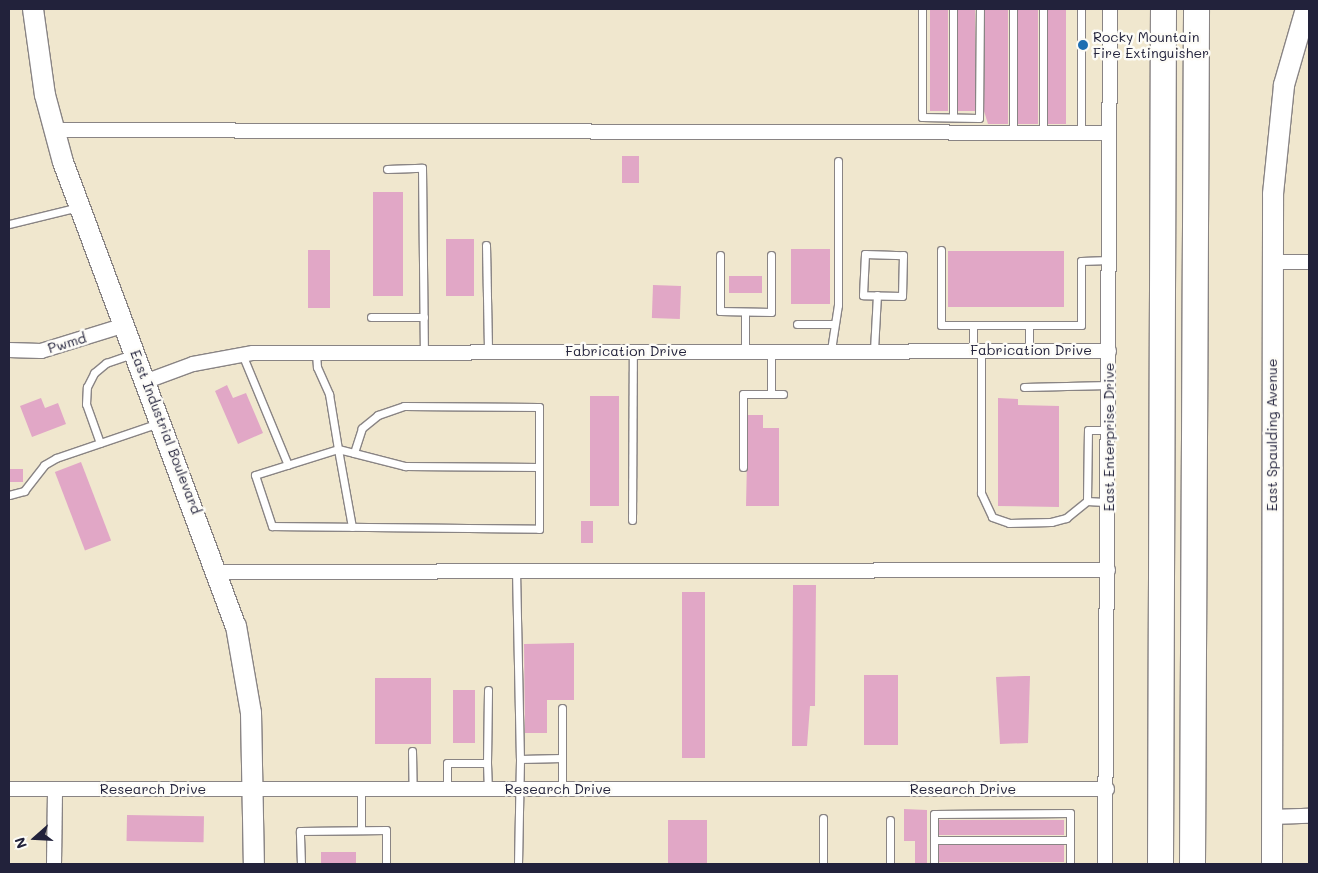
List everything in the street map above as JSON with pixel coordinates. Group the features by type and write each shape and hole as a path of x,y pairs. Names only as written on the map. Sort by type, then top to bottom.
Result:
{"highway":[{"path":"1160,864 1163,9"},
{"path":"1192,864 1196,9"}],"street":[{"name":"East Industrial Boulevard","path":"33,9 53,130 80,207 219,572 248,689 253,788 254,864"},
{"name":"East Enterprise Drive","path":"1105,864 1109,502 1110,9"},
{"name":"East Spaulding Avenue","path":"1272,864 1270,816 1273,262 1280,116 1306,9"},
{"path":"53,130 1109,133"},
{"path":"1273,262 1309,262"},
{"name":"Pwmd","path":"9,350 41,351 125,325"},
{"name":"Fabrication Drive","path":"147,381 242,354 745,350 1109,351"},
{"path":"219,572 1108,570"},
{"name":"Research Drive","path":"9,789 1107,789"},
{"path":"54,864 55,789"},
{"path":"1270,816 1309,816"}],"lane":[{"path":"922,9 922,117 953,118 979,118 980,9"},
{"path":"953,9 953,118"},
{"path":"1013,9 1013,132"},
{"path":"1043,9 1043,132"},
{"path":"1081,9 1082,132"},
{"path":"831,350 832,324 838,304 838,161"},
{"path":"387,169 422,168 424,352"},
{"path":"9,224 80,207"},
{"path":"486,245 488,352"},
{"path":"941,250 941,324 1081,326 1081,261 1109,260"},
{"path":"865,254 903,255 902,296 877,295 863,294 865,254"},
{"path":"720,255 720,311 771,312 771,255"},
{"path":"874,350 877,295"},
{"path":"745,312 745,350"},
{"path":"371,317 424,317"},
{"path":"797,324 832,324"},
{"path":"973,325 977,350 980,493 992,517 1009,523 1051,522 1066,518 1087,501 1109,502"},
{"path":"1028,350 1029,325"},
{"path":"771,350 771,394"},
{"path":"632,520 633,351"},
{"path":"100,443 86,404 87,387 94,373 106,363 135,353"},
{"path":"316,353 317,367 329,394 352,527"},
{"path":"242,354 288,465"},
{"path":"1024,386 1109,385"},
{"path":"743,467 743,394 783,394"},
{"path":"354,453 362,428 378,415 404,406 539,407 539,466 539,529 272,526 255,475 338,449 405,466 539,466"},
{"path":"9,495 24,491 50,462 162,422"},
{"path":"1087,501 1088,430 1109,430"},
{"path":"516,570 520,759 518,864"},
{"path":"488,690 488,790"},
{"path":"562,708 562,789"},
{"path":"412,751 413,790"},
{"path":"520,759 562,758"},
{"path":"447,790 447,763 488,763"},
{"path":"361,790 361,830"},
{"path":"934,864 934,814 1070,812 1070,864"},
{"path":"823,818 823,864"},
{"path":"890,820 890,864"},
{"path":"300,864 300,830 386,830 386,864"},
{"path":"934,840 1070,840"}],"building":[{"path":"930,9 948,9 948,111 930,111"},
{"path":"958,9 975,9 975,111 958,111"},
{"path":"985,9 1008,9 1008,124 988,124 984,111"},
{"path":"1018,9 1038,9 1038,124 1018,124"},
{"path":"1048,9 1066,9 1066,124 1048,124"},
{"path":"622,156 639,156 639,183 622,183"},
{"path":"373,192 403,192 403,296 373,296"},
{"path":"446,239 474,239 474,296 446,296"},
{"path":"791,249 830,249 830,304 791,304"},
{"path":"308,250 330,250 330,308 308,308"},
{"path":"948,251 1064,251 1064,307 948,307"},
{"path":"729,276 762,276 762,293 729,293"},
{"path":"653,285 681,286 680,319 652,318"},
{"path":"227,385 233,398 246,393 263,433 238,444 215,391"},
{"path":"590,396 619,396 619,506 590,506"},
{"path":"41,398 45,408 58,403 66,424 32,437 20,406"},
{"path":"998,398 1018,399 1018,405 1059,406 1059,507 998,506"},
{"path":"748,415 763,415 763,428 779,428 779,506 746,506"},
{"path":"81,462 111,540 85,550 55,472"},
{"path":"9,469 23,469 23,482 9,482"},
{"path":"581,521 593,521 593,543 581,543"},
{"path":"793,585 816,585 815,706 810,706 807,746 792,746"},
{"path":"682,592 705,592 705,758 682,758"},
{"path":"574,643 574,700 547,700 547,733 525,733 524,644"},
{"path":"864,675 898,675 898,745 864,745"},
{"path":"1030,676 1028,743 1000,744 996,677"},
{"path":"375,678 431,678 431,744 375,744"},
{"path":"453,690 475,690 475,743 453,743"},
{"path":"904,809 927,810 927,864 915,864 915,841 904,841"},
{"path":"127,815 204,816 204,842 127,841"},
{"path":"668,820 707,820 707,864 668,864"},
{"path":"939,820 1064,820 1064,835 939,835"},
{"path":"939,845 1064,845 1064,862 939,862"},
{"path":"321,852 356,852 356,864 321,864"}],"place":[{"name":"Rocky Mountain Fire Extinguisher","path":"1083,45"}]}
